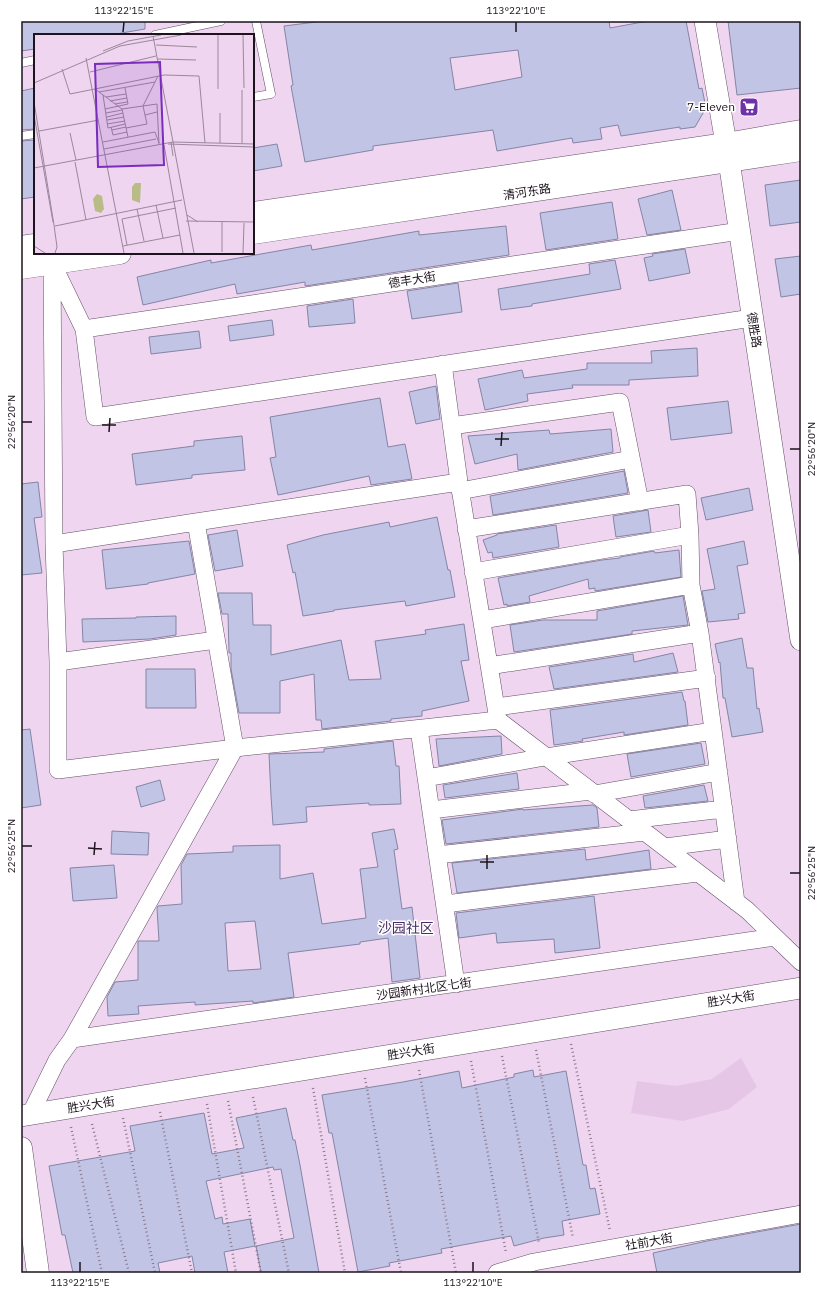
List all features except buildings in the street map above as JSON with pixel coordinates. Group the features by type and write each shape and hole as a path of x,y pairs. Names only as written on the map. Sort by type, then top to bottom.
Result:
{"main road":[{"name":"清河东路","path":"254,233 728,152 801,131"},
{"name":"清河东路","path":"254,213 728,152 801,150"},
{"path":"21,247 34,245"},
{"path":"21,268 113,254"},
{"path":"21,1148 38,1273"}],"street":[{"name":"德胜路","path":"705,21 728,152 752,318 797,589 801,640"},
{"name":"德丰大街","path":"84,329 740,231"},
{"path":"52,263 84,329 95,417 752,318"},
{"path":"52,263 54,544 58,662 58,770 235,748 419,729 707,678"},
{"path":"443,364 466,529 497,714 546,757 747,910 801,962"},
{"path":"451,426 620,402 630,459 640,502"},
{"path":"54,544 196,522 460,487 630,459"},
{"path":"466,529 687,494 691,585 707,678 736,902"},
{"path":"26,1115 57,1060 72,1040 235,748 196,522"},
{"path":"473,572 690,536"},
{"path":"482,620 691,585"},
{"path":"489,666 700,633"},
{"path":"58,662 216,640"},
{"path":"419,729 456,984"},
{"path":"426,778 546,757 714,731"},
{"path":"431,810 592,792 719,772"},
{"path":"629,820 724,809"},
{"path":"437,855 645,832"},
{"path":"665,847 728,839"},
{"path":"444,904 698,873"},
{"name":"沙园新村北区七街","path":"72,1040 775,937"},
{"name":"胜兴大街","path":"26,1115 801,988"},
{"name":"社前大街","path":"506,1272 542,1261 801,1214"}],"lane":[{"path":"160,34 221,21"},
{"path":"254,97 271,94 256,21"},
{"path":"21,63 34,60"},
{"path":"21,136 34,134"}],"path":[{"path":"568,1026 613,1248"},
{"path":"532,1032 576,1255"},
{"path":"499,1038 542,1261"},
{"path":"467,1043 506,1272"},
{"path":"416,1052 456,1273"},
{"path":"361,1060 401,1273"},
{"path":"310,1069 344,1273"},
{"path":"249,1079 289,1273"},
{"path":"225,1083 261,1273"},
{"path":"204,1086 236,1273"},
{"path":"157,1094 192,1273"},
{"path":"120,1100 156,1273"},
{"path":"88,1105 129,1273"},
{"path":"67,1109 102,1273"}],"shaded area":[{"path":"741,1058 757,1087 729,1109 683,1121 631,1113 637,1081 676,1086 712,1079"}],"place":[{"name":"7-Eleven","path":"749,107"}],"district":[{"name":"沙园社区","path":"406,928"}]}
